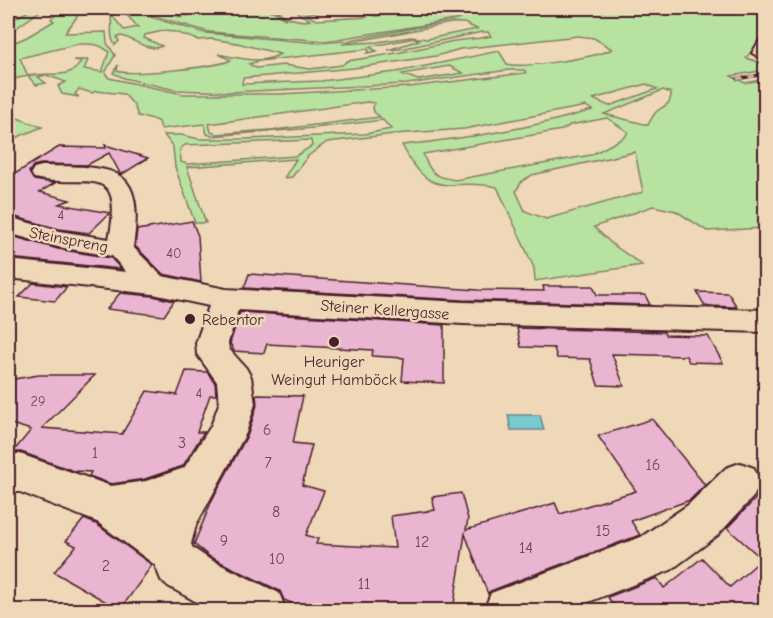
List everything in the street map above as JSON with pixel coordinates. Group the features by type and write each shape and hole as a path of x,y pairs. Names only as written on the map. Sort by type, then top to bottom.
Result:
{"street":[{"path":"765,41 759,53 765,57"},
{"path":"42,172 92,173 111,177 121,185 126,222 120,249"},
{"name":"Steinspreng","path":"8,225 58,239 120,249 153,284"},
{"name":"Steiner Kellergasse","path":"8,269 153,284 226,299 462,314 765,321"},
{"path":"226,299 212,343 213,354 233,370 236,406 229,431 216,457 181,506 172,528 170,549 176,563 187,572 262,610"},
{"path":"14,473 111,507 170,549"},
{"path":"508,610 655,554 703,520 740,482"},
{"path":"111,507 146,502 196,483"}],"green space":[{"path":"34,8 44,8 8,34 8,22"},
{"path":"63,8 107,8 82,10 65,33 106,32 107,43 115,55 105,73 109,78 183,94 279,94 409,87 526,73 524,70 509,70 407,84 231,92 175,90 124,78 113,73 118,65 117,71 156,72 193,68 231,60 218,54 258,60 280,54 237,43 212,39 198,40 175,32 163,31 145,35 144,38 162,46 147,47 122,36 117,37 119,41 115,45 110,13 124,30 138,27 121,9 111,9 133,8 150,17 205,33 319,43 345,41 461,19 326,41 209,32 154,16 139,8 151,8 181,17 177,12 188,16 170,8 209,13 217,13 229,8 227,12 266,10 273,11 285,19 276,11 286,8 278,12 306,21 310,20 298,13 295,8 299,8 300,11 345,8 305,14 316,20 367,17 359,9 353,8 360,8 375,16 416,11 425,15 451,12 445,8 465,11 485,8 765,8 765,34 746,58 765,64 765,70 731,76 745,83 765,79 765,228 707,231 676,211 653,206 594,227 612,244 642,265 535,281 534,268 497,187 433,182 413,164 402,145 522,128 592,110 586,106 464,129 327,142 308,156 292,177 284,178 296,159 187,167 206,223 195,223 175,167 173,147 164,135 181,135 199,139 245,139 365,134 391,129 383,120 212,136 207,134 204,124 161,129 159,122 138,116 134,105 124,94 96,91 92,93 79,89 75,94 79,97 62,94 58,86 66,82 46,75 38,77 46,83 36,85 28,76 8,80 8,45 54,21 51,19","holes":["451,23 464,23 477,29 427,39 411,37 342,44","482,32 488,32 491,36 347,61 342,65 310,69 284,65 256,68 249,64 368,49 367,53 377,51 369,47 372,46 415,38 419,40 388,50","578,36 594,38 612,49 592,55 528,65 507,64 499,51 396,72 321,81 242,84 243,78 354,68 436,56 460,49","78,44 99,46 109,52 102,72 84,69 88,60 73,60 81,61 72,71 28,76 20,58","449,66 463,73 418,80 402,74","646,84 657,89 609,106 593,99","663,90 671,93 668,103 656,112 648,125 604,114","367,102 375,103 374,112 380,117 282,129 216,134 211,132 209,124","607,118 628,132 625,137 591,155 455,180 434,173 423,154 562,130 570,125","311,140 312,146 296,156 187,164 181,162 180,149 185,145","635,152 643,192 546,219 525,211 516,191 522,181 532,175"]},
{"path":"8,111 12,116 42,127 8,141"}],"water":[{"path":"508,415 540,415 544,430 511,430"}],"building":[{"path":"105,145 148,158 121,175 109,153 87,165 41,164 33,166 29,172 34,180 55,183 40,192 70,200 59,204 110,213 89,233 59,229 8,215 8,178 59,147 106,148"},
{"path":"192,221 198,236 201,282 163,274 135,246 137,230"},
{"path":"8,235 58,249 111,258 121,269 8,258"},
{"path":"249,274 478,290 544,291 543,286 593,286 597,295 645,295 650,305 462,300 244,288"},
{"path":"33,283 67,287 55,301 19,297"},
{"path":"697,292 728,293 737,307 705,306"},
{"path":"120,293 153,296 174,301 164,316 107,309"},
{"path":"240,312 444,325 444,383 402,381 404,358 372,356 373,350 267,344 264,353 234,351 230,343"},
{"path":"517,328 664,332 665,335 708,336 723,363 689,362 686,356 612,354 624,386 598,385 590,359 557,358 554,348 521,347"},
{"path":"186,371 207,372 215,383 216,395 210,395 197,432 204,432 183,466 145,479 111,484 89,476 91,472 74,471 21,452 13,452 31,430 8,423 8,380 39,375 95,375 42,428 122,434 147,391 177,395"},
{"path":"256,395 303,396 293,443 312,445 302,485 324,491 306,535 318,539 316,544 395,548 391,516 435,510 432,497 461,493 468,519 466,530 555,503 560,514 636,491 598,436 652,419 705,485 690,500 631,521 640,535 490,591 488,594 465,534 453,610 308,610 284,600 280,591 210,557 194,544 212,500 248,434 257,405"},
{"path":"765,489 765,610 616,610 608,597 657,578 664,588 702,558 730,587 762,559 727,528"},
{"path":"84,519 96,524 152,565 120,610 54,572 76,546 66,541"}],"railway":[{"path":"737,79 766,74"}],"place":[{"name":"Rebentor","path":"190,319"},
{"name":"Heuriger Weingut Hamböck","path":"334,342"}]}
